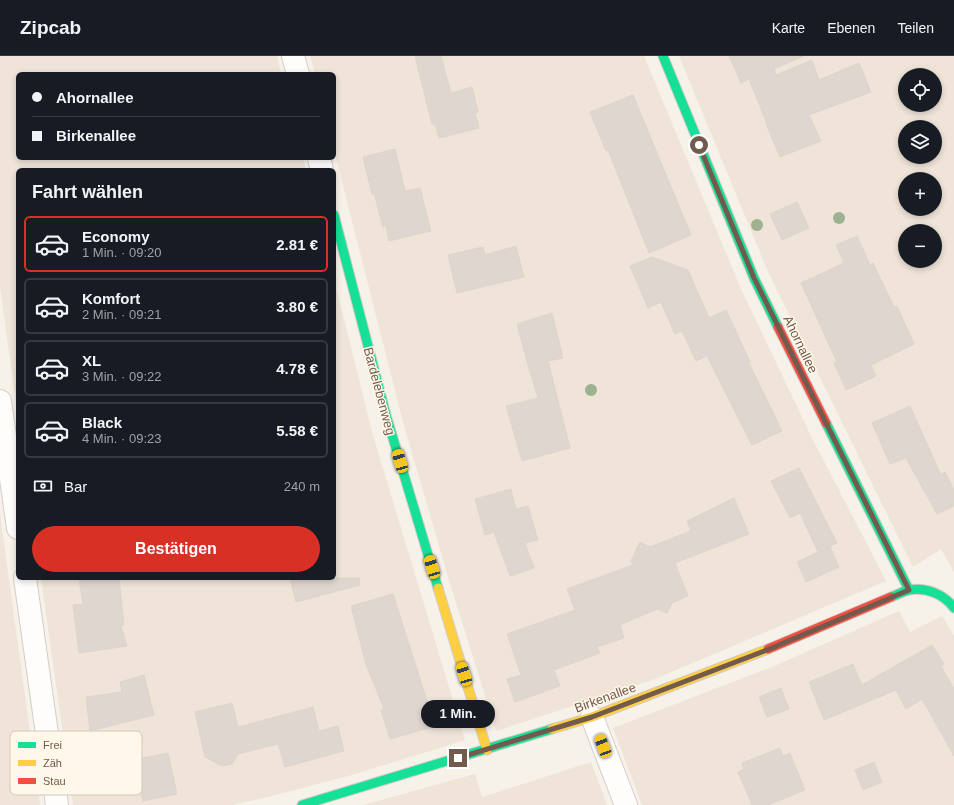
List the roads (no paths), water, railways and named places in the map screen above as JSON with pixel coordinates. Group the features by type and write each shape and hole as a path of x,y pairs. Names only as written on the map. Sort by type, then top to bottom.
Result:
{"street":[{"path":"293,56 297,72"},
{"name":"Ahornallee","path":"663,56 754,278 909,590"},
{"name":"Bardelebenweg","path":"336,223 386,415 487,750"},
{"path":"0,401 16,514"},
{"path":"25,580 47,731"},
{"path":"909,590 931,590 949,600 954,608"},
{"name":"Birkenallee","path":"302,805 592,717 767,650 909,590"},
{"path":"592,717 626,805"},
{"path":"56,795 57,805"}]}
